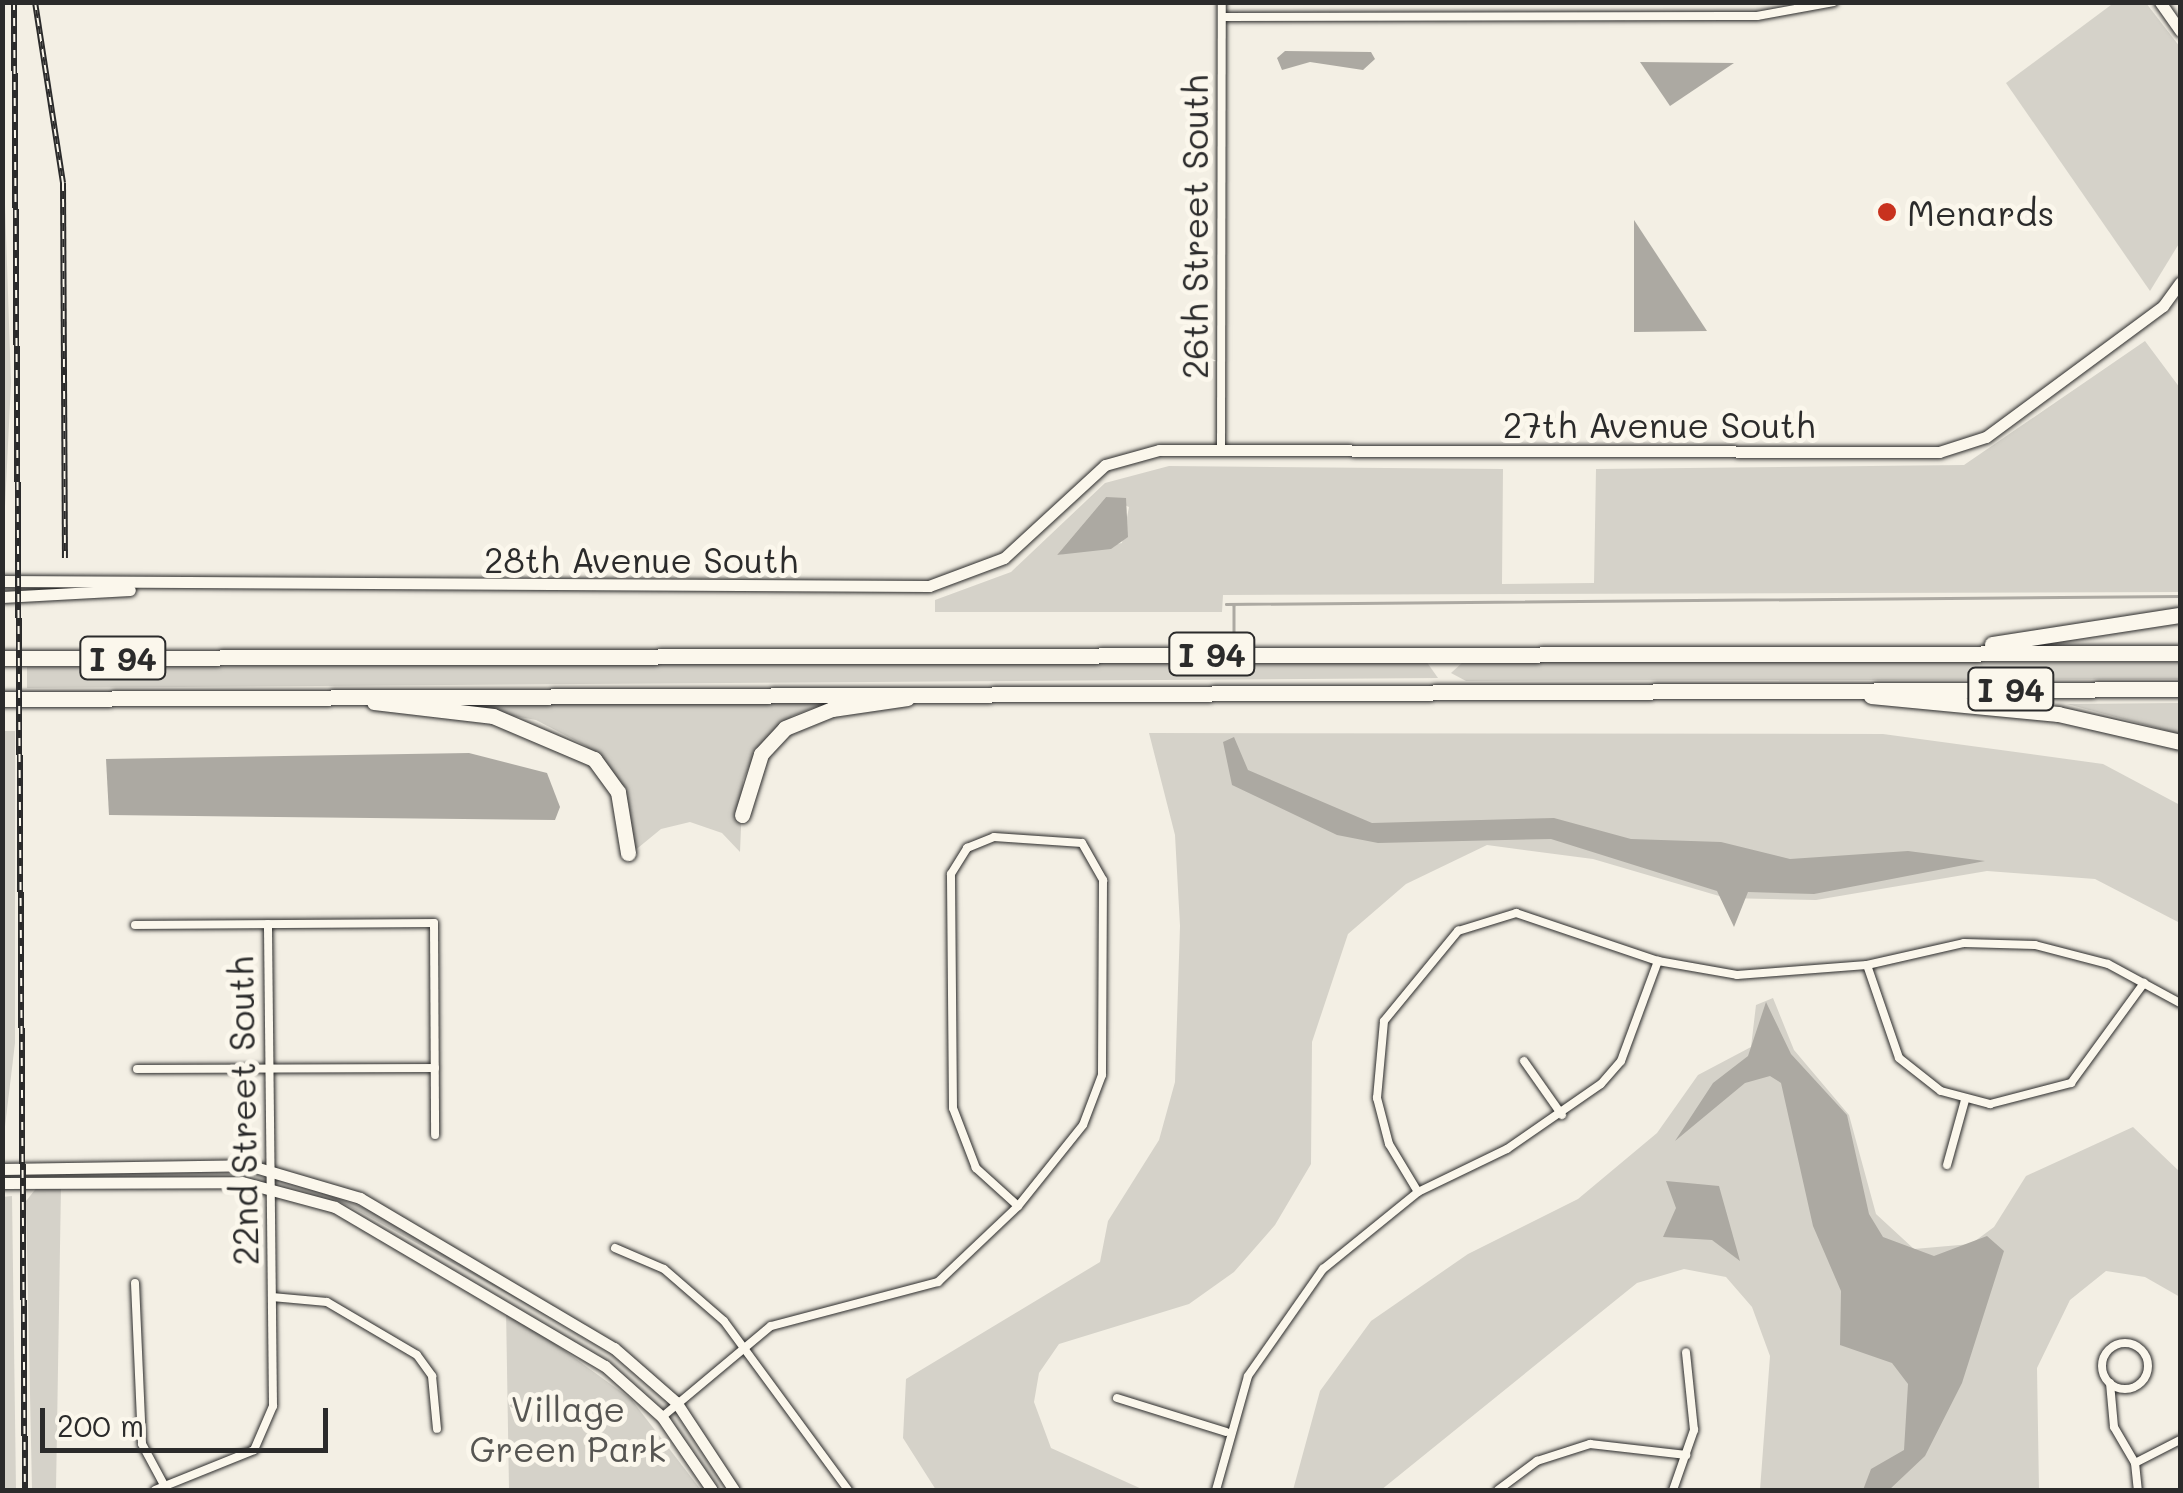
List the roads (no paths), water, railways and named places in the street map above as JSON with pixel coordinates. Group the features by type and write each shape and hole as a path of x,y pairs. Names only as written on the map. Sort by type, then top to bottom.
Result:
{"highway":[{"path":"1878,653 2079,637 2180,615"},
{"name":"I 94","path":"2,658 2180,653"},
{"name":"I 94","path":"2,699 971,690 2180,688"},
{"path":"1842,689 2058,714 2180,742"},
{"path":"742,814 761,754 784,728 832,709 971,690"},
{"path":"306,694 493,716 548,733 594,759 618,792 628,853"}],"street":[{"name":"26th Street South","path":"1220,451 1222,2"},
{"path":"1518,2 1518,16"},
{"path":"1222,16 1756,16 1834,2"},
{"path":"2160,2 2180,31"},
{"name":"27th Avenue South","path":"1085,478 1127,456 1220,451 1939,452 1986,436 2163,306 2180,283"},
{"name":"28th Avenue South","path":"2,581 159,587 929,586 1004,558 1085,478"},
{"name":"28th Avenue South","path":"2,596 159,587"},
{"path":"662,1417 742,1342 796,1315 938,1282 1018,1206 1083,1125 1104,1057 1103,880 1094,852 1064,837 978,842 950,874 955,1124 976,1168 1018,1206"},
{"path":"1418,1192 1389,1144 1378,1082 1384,1020 1432,954 1458,931 1516,914 1658,961 1737,975 1866,965 1996,942 2075,952 2180,1003"},
{"path":"135,925 434,922 435,1135"},
{"name":"22nd Street South","path":"162,1483 234,1464 267,1430 272,1297 268,924"},
{"path":"1216,1490 1226,1432 1248,1376 1323,1269 1418,1192 1562,1116 1621,1061 1658,961"},
{"path":"1866,965 1899,1058 1965,1100 2018,1103 2071,1083 2144,983"},
{"path":"1524,1061 1562,1116"},
{"path":"137,1068 435,1068"},
{"path":"1947,1165 1965,1100"},
{"path":"2,1161 21,1169"},
{"path":"2,1170 270,1168 360,1198 551,1305 676,1402 734,1490"},
{"path":"2,1182 271,1185 335,1206 560,1336 662,1417 712,1490"},
{"path":"615,1248 664,1269 742,1342 848,1490"},
{"path":"135,1283 142,1444 162,1483 155,1490"},
{"name":"22nd Street South","path":"272,1297 328,1302 417,1355 432,1376 437,1430"},
{"path":"2110,1384 2144,1379 2147,1358 2137,1346 2122,1343 2104,1356 2114,1427 2135,1463 2138,1490"},
{"path":"1673,1490 1686,1455 1695,1392 1686,1352"},
{"path":"1116,1398 1226,1432"},
{"path":"2135,1463 2180,1440"},
{"path":"1498,1490 1537,1461 1590,1444 1686,1455"}],"waterway":[{"path":"1226,604 2180,596"},
{"path":"1234,606 1234,635"}],"railway":[{"path":"14,2 25,1490"},
{"path":"35,2 63,183 65,558"}],"place":[{"name":"Menards","path":"1887,212"}],"park label":[{"name":"Village Green Park","path":"568,1428"}]}
